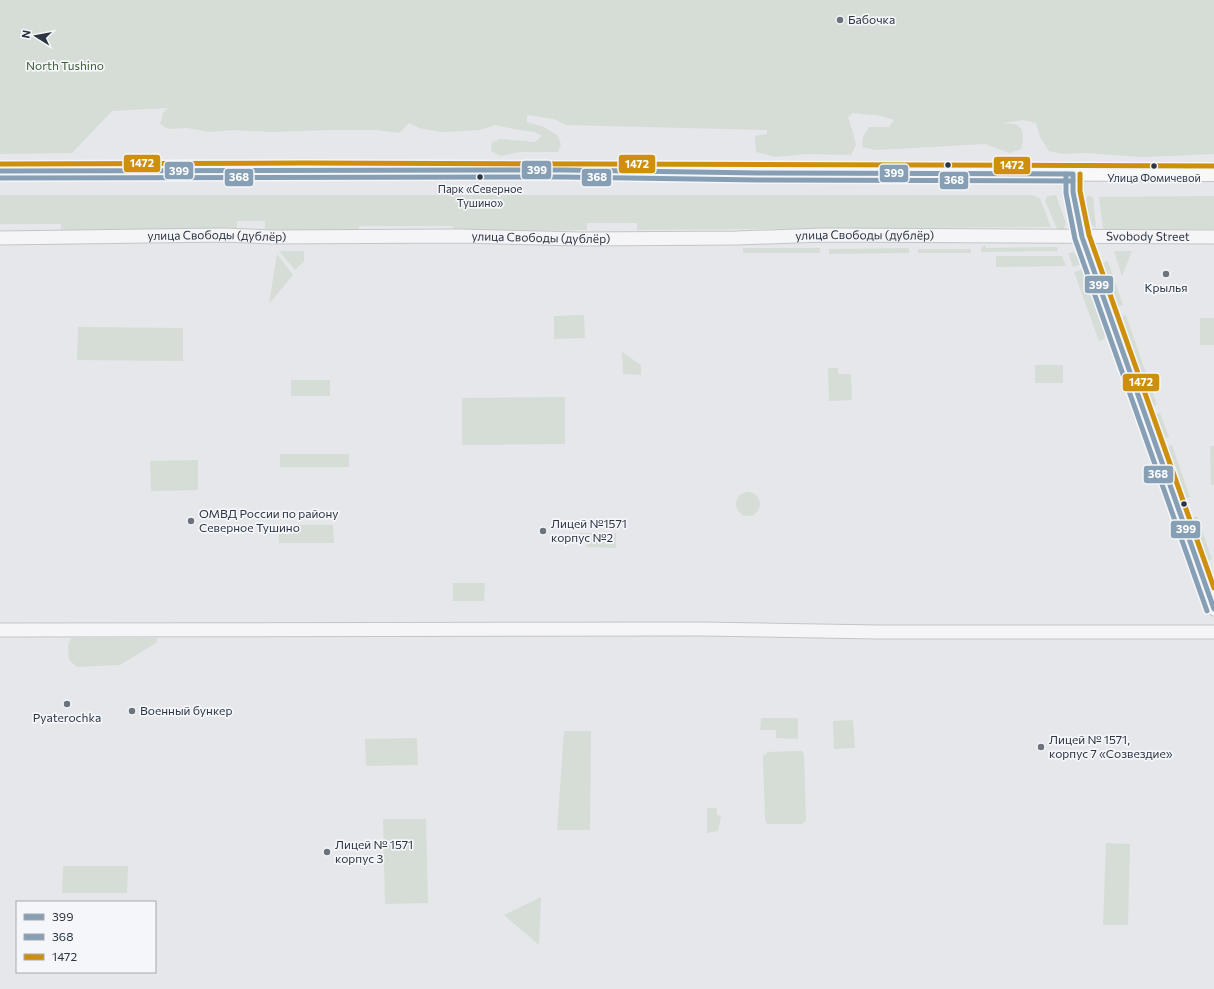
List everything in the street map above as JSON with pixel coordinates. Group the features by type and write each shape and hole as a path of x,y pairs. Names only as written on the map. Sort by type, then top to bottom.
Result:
{"main road":[{"path":"0,171 571,170 758,173 1214,173"}],"street":[{"path":"1073,174 1074,192 1082,237 1214,609"},
{"name":"улица Свободы (дублёр)","path":"0,238 223,235 272,237 459,236 573,239 737,238 824,235 1082,237"},
{"name":"Svobody Street","path":"1082,237 1214,237"},
{"path":"0,630 1214,632"}],"green space":[{"name":"North Tushino","path":"0,0 1214,0 1214,154 1143,157 1085,153 1062,154 1049,151 1040,137 1036,123 1023,120 1004,123 1014,124 1020,127 1023,139 1021,149 1009,153 985,144 876,150 862,147 863,137 869,127 889,127 894,120 882,116 853,113 848,117 856,145 851,155 807,154 775,157 756,152 755,136 767,134 767,130 566,125 554,119 527,115 527,122 544,127 557,135 561,144 558,152 520,152 501,156 491,151 492,142 500,139 535,142 542,136 535,132 495,125 480,130 440,132 419,128 409,123 399,133 376,130 271,132 233,130 210,132 187,128 168,129 160,124 163,113 168,108 112,111 72,153 0,154"},
{"path":"0,195 1031,195 1040,198 1051,227 637,230 637,223 587,223 587,230 454,232 453,226 359,226 359,232 265,229 265,221 237,221 237,230 61,230 61,224 0,224"},
{"path":"1056,195 1066,223 1064,229 1058,231 1045,201 1047,196"},
{"path":"1087,196 1093,198 1096,228 1087,214"},
{"path":"1214,196 1214,229 1103,229 1099,197"},
{"path":"985,245 986,248 1057,247 1058,251 981,252 981,248"},
{"path":"743,248 820,248 820,253 743,253"},
{"path":"909,248 909,253 829,254 829,249"},
{"path":"918,249 971,249 971,253 918,253"},
{"path":"279,251 304,251 304,261 295,270"},
{"path":"1114,251 1132,251 1122,276"},
{"path":"1074,252 1082,264 1073,267 1068,253"},
{"path":"277,254 293,275 269,304"},
{"path":"996,256 1062,256 1066,266 996,267"},
{"path":"1108,261 1123,305 1114,308 1099,264"},
{"path":"1083,269 1107,332 1103,340 1099,341 1074,272"},
{"path":"584,315 585,338 554,339 554,316"},
{"path":"1126,315 1157,405 1148,408 1118,318"},
{"path":"1200,318 1214,318 1214,345 1200,345"},
{"path":"78,327 183,328 183,361 77,360"},
{"path":"622,352 641,365 641,375 623,374"},
{"path":"1035,365 1063,365 1063,383 1035,383"},
{"path":"828,368 838,368 838,374 851,374 852,400 829,401"},
{"path":"291,380 330,380 330,396 291,396"},
{"path":"565,397 565,444 462,445 462,398"},
{"path":"1160,413 1169,437 1160,441 1151,416"},
{"path":"1172,445 1190,497 1183,500 1182,497 1180,498 1163,449"},
{"path":"1210,446 1214,446 1214,485 1211,485"},
{"path":"280,454 349,454 349,467 280,467"},
{"path":"198,460 198,490 151,491 150,461"},
{"path":"748,492 757,495 760,504 757,513 748,516 739,513 736,504 739,495"},
{"path":"1197,516 1212,559 1203,563 1187,519"},
{"path":"279,525 333,525 334,543 279,543"},
{"path":"579,533 616,533 616,548 587,547 587,537 579,537"},
{"path":"453,583 485,583 484,601 453,601"},
{"path":"71,638 157,638 157,641 120,665 77,667 69,660 68,645"},
{"path":"761,718 798,718 798,739 776,738 776,730 760,730"},
{"path":"853,720 855,748 834,749 833,721"},
{"path":"564,731 591,731 590,830 557,830"},
{"path":"417,738 418,765 366,766 365,739"},
{"path":"802,751 804,755 806,821 802,824 767,824 765,820 763,756 768,752"},
{"path":"707,808 717,808 717,815 721,816 718,831 707,833"},
{"path":"383,819 426,819 428,903 385,904"},
{"path":"1106,843 1130,844 1128,925 1103,925"},
{"path":"63,866 128,866 127,893 62,893"},
{"path":"541,897 539,945 504,915"}],"transit line":[{"name":"1472","path":"0,164 304,163 1214,166"},
{"name":"399","path":"0,171 563,170 758,173 1073,174"},
{"name":"368","path":"1066,174 1066,193 1075,239 1207,611"},
{"name":"399","path":"1073,174 1073,192 1082,237 1214,609"},
{"name":"1472","path":"1080,174 1080,191 1089,235 1214,588"},
{"name":"368","path":"0,178 563,177 758,180 1073,181"}],"place":[{"name":"Бабочка","path":"840,20"},
{"name":"Улица Фомичевой","path":"1154,166"},
{"name":"Парк «Северное Тушино»","path":"480,177"},
{"name":"Крылья","path":"1166,274"},
{"name":"ОМВД России по району Северное Тушино","path":"191,521"},
{"name":"Лицей №1571 корпус №2","path":"543,531"},
{"name":"Pyaterochka","path":"67,704"},
{"name":"Военный бункер","path":"132,711"},
{"name":"Лицей № 1571, корпус 7 «Созвездие»","path":"1041,747"},
{"name":"Лицей № 1571 корпус 3","path":"327,852"}]}
